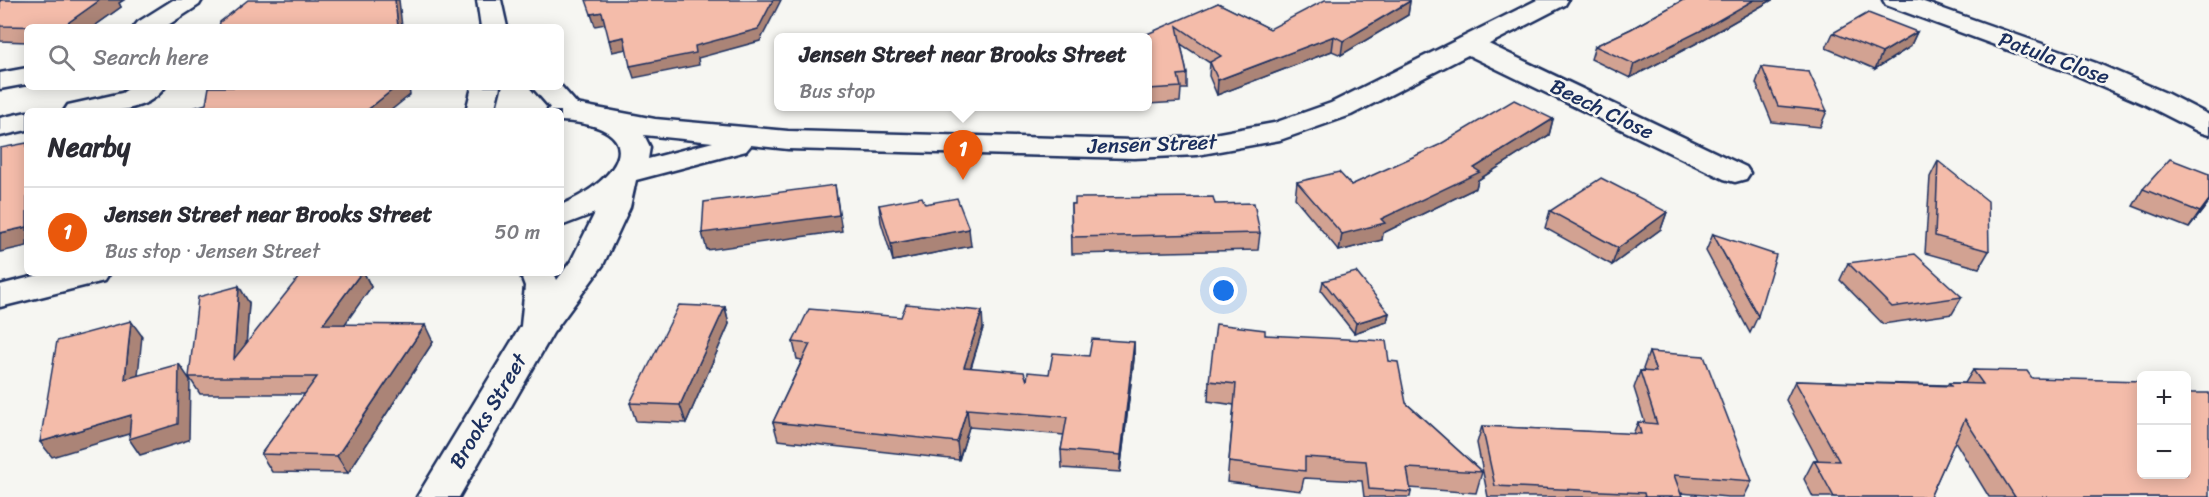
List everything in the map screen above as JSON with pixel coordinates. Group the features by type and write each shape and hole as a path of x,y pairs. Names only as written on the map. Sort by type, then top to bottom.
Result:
{"street":[{"name":"Jensen Street","path":"565,112 655,128 788,140 1134,149 1189,147 1280,131 1341,109 1556,0"},
{"name":"Patula Close","path":"1895,0 2097,73 2209,126"},
{"path":"153,24 180,11"},
{"name":"Beech Close","path":"1469,45 1735,173"},
{"path":"0,81 24,77"},
{"path":"91,108 131,99 146,90"},
{"path":"481,108 485,90"},
{"path":"548,90 562,108"},
{"name":"Brooks Street","path":"438,497 539,326 586,265 614,207 623,177 634,156 634,147 627,131 609,120"},
{"path":"0,127 24,122"},
{"name":"Jensen Street","path":"623,177 739,144 788,140"},
{"path":"564,215 600,198 623,177"},
{"path":"0,296 80,276"},
{"name":"Brooks Street","path":"538,276 542,286 539,326"}],"building":[{"path":"0,0 100,0 66,24 0,26"},
{"path":"248,0 395,0 398,24 220,24"},
{"path":"586,0 773,0 758,29 695,46 696,53 630,66 624,37 609,40 602,12 591,14"},
{"path":"1325,0 1410,0 1343,41 1334,36 1218,80 1210,62 1221,56 1177,26 1187,74 1178,75 1181,87 1152,89 1152,33 1149,33 1218,3 1270,29"},
{"path":"1683,0 1754,0 1700,31 1634,64 1595,46 1631,29"},
{"path":"1868,13 1917,32 1882,53 1833,33"},
{"path":"1762,67 1809,72 1827,111 1778,106"},
{"path":"208,90 392,90 370,108 193,108 206,104"},
{"path":"1514,100 1553,119 1474,168 1480,172 1381,219 1385,223 1342,234 1297,182 1339,172 1351,185 1439,145"},
{"path":"24,144 24,228 0,233 0,148"},
{"path":"2170,159 2209,174 2209,200 2200,212 2143,189"},
{"path":"1938,161 1988,201 1989,251 1935,236"},
{"path":"1601,178 1667,212 1618,248 1550,211"},
{"path":"835,185 839,215 702,233 704,202"},
{"path":"922,197 925,204 957,198 969,229 891,244 879,205"},
{"path":"1213,197 1215,204 1254,203 1260,233 1072,237 1071,204 1075,204 1075,198"},
{"path":"1713,234 1776,255 1758,316"},
{"path":"1915,254 1962,297 1892,307 1848,263"},
{"path":"1356,272 1389,313 1356,323 1323,281"},
{"path":"300,276 359,276 323,324 425,325 337,456 261,454 317,377 189,377 198,297 239,286 234,359"},
{"path":"906,304 982,311 964,367 1024,372 1027,381 1028,372 1049,374 1053,353 1089,356 1092,339 1134,342 1121,455 1061,450 1067,417 967,409 957,442 773,422 810,344 793,342 809,309 901,317"},
{"path":"679,305 725,307 680,405 630,403"},
{"path":"131,321 125,379 179,364 178,424 129,439 131,415 40,442 57,341"},
{"path":"1216,324 1265,330 1265,335 1386,341 1389,361 1398,362 1406,403 1482,472 1407,468 1411,492 1369,489 1366,461 1305,457 1305,471 1229,462 1236,384 1209,381"},
{"path":"1649,352 1704,356 1752,481 1674,475 1682,497 1645,497 1644,493 1495,486 1482,426 1641,434 1638,422 1657,424 1640,371 1656,372"},
{"path":"1973,370 2027,371 2032,378 2137,381 2137,479 2191,479 2191,393 2209,393 2209,497 2015,497 1965,419 1930,497 1834,497 1814,460 1839,461 1795,381 1951,386 1949,383 1983,384"}],"place":[{"name":"Jensen Street near Brooks Street","path":"963,180"}]}
